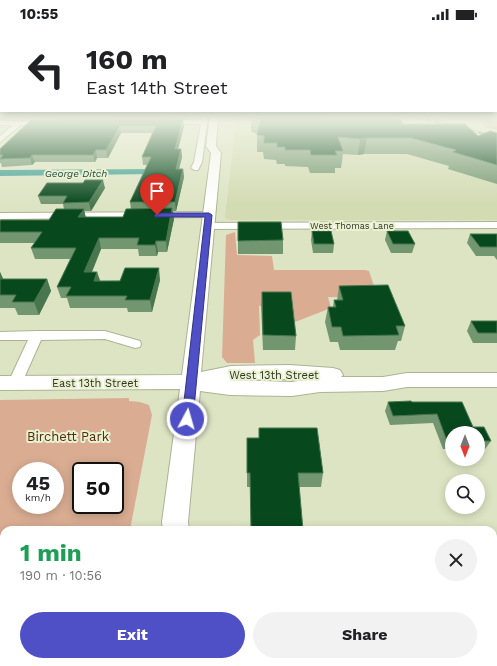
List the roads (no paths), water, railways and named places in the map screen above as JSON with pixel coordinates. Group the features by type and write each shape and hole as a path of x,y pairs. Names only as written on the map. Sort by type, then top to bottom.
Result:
{"main road":[{"path":"175,526 216,154 211,146"},
{"path":"216,154 224,147"},
{"name":"West 13th Street","path":"191,382 230,388 292,389 320,385 383,384 407,380 495,383"},
{"name":"East 13th Street","path":"8,383 191,382"}],"street":[{"path":"195,168 198,162 201,146"},
{"name":"West Thomas Lane","path":"0,216 497,225"},
{"path":"8,383 37,335"},
{"path":"0,336 106,335 135,344"}],"waterway":[{"name":"George Ditch","path":"0,173 151,172"}],"park label":[{"name":"Birchett Park","path":"68,436"}]}
